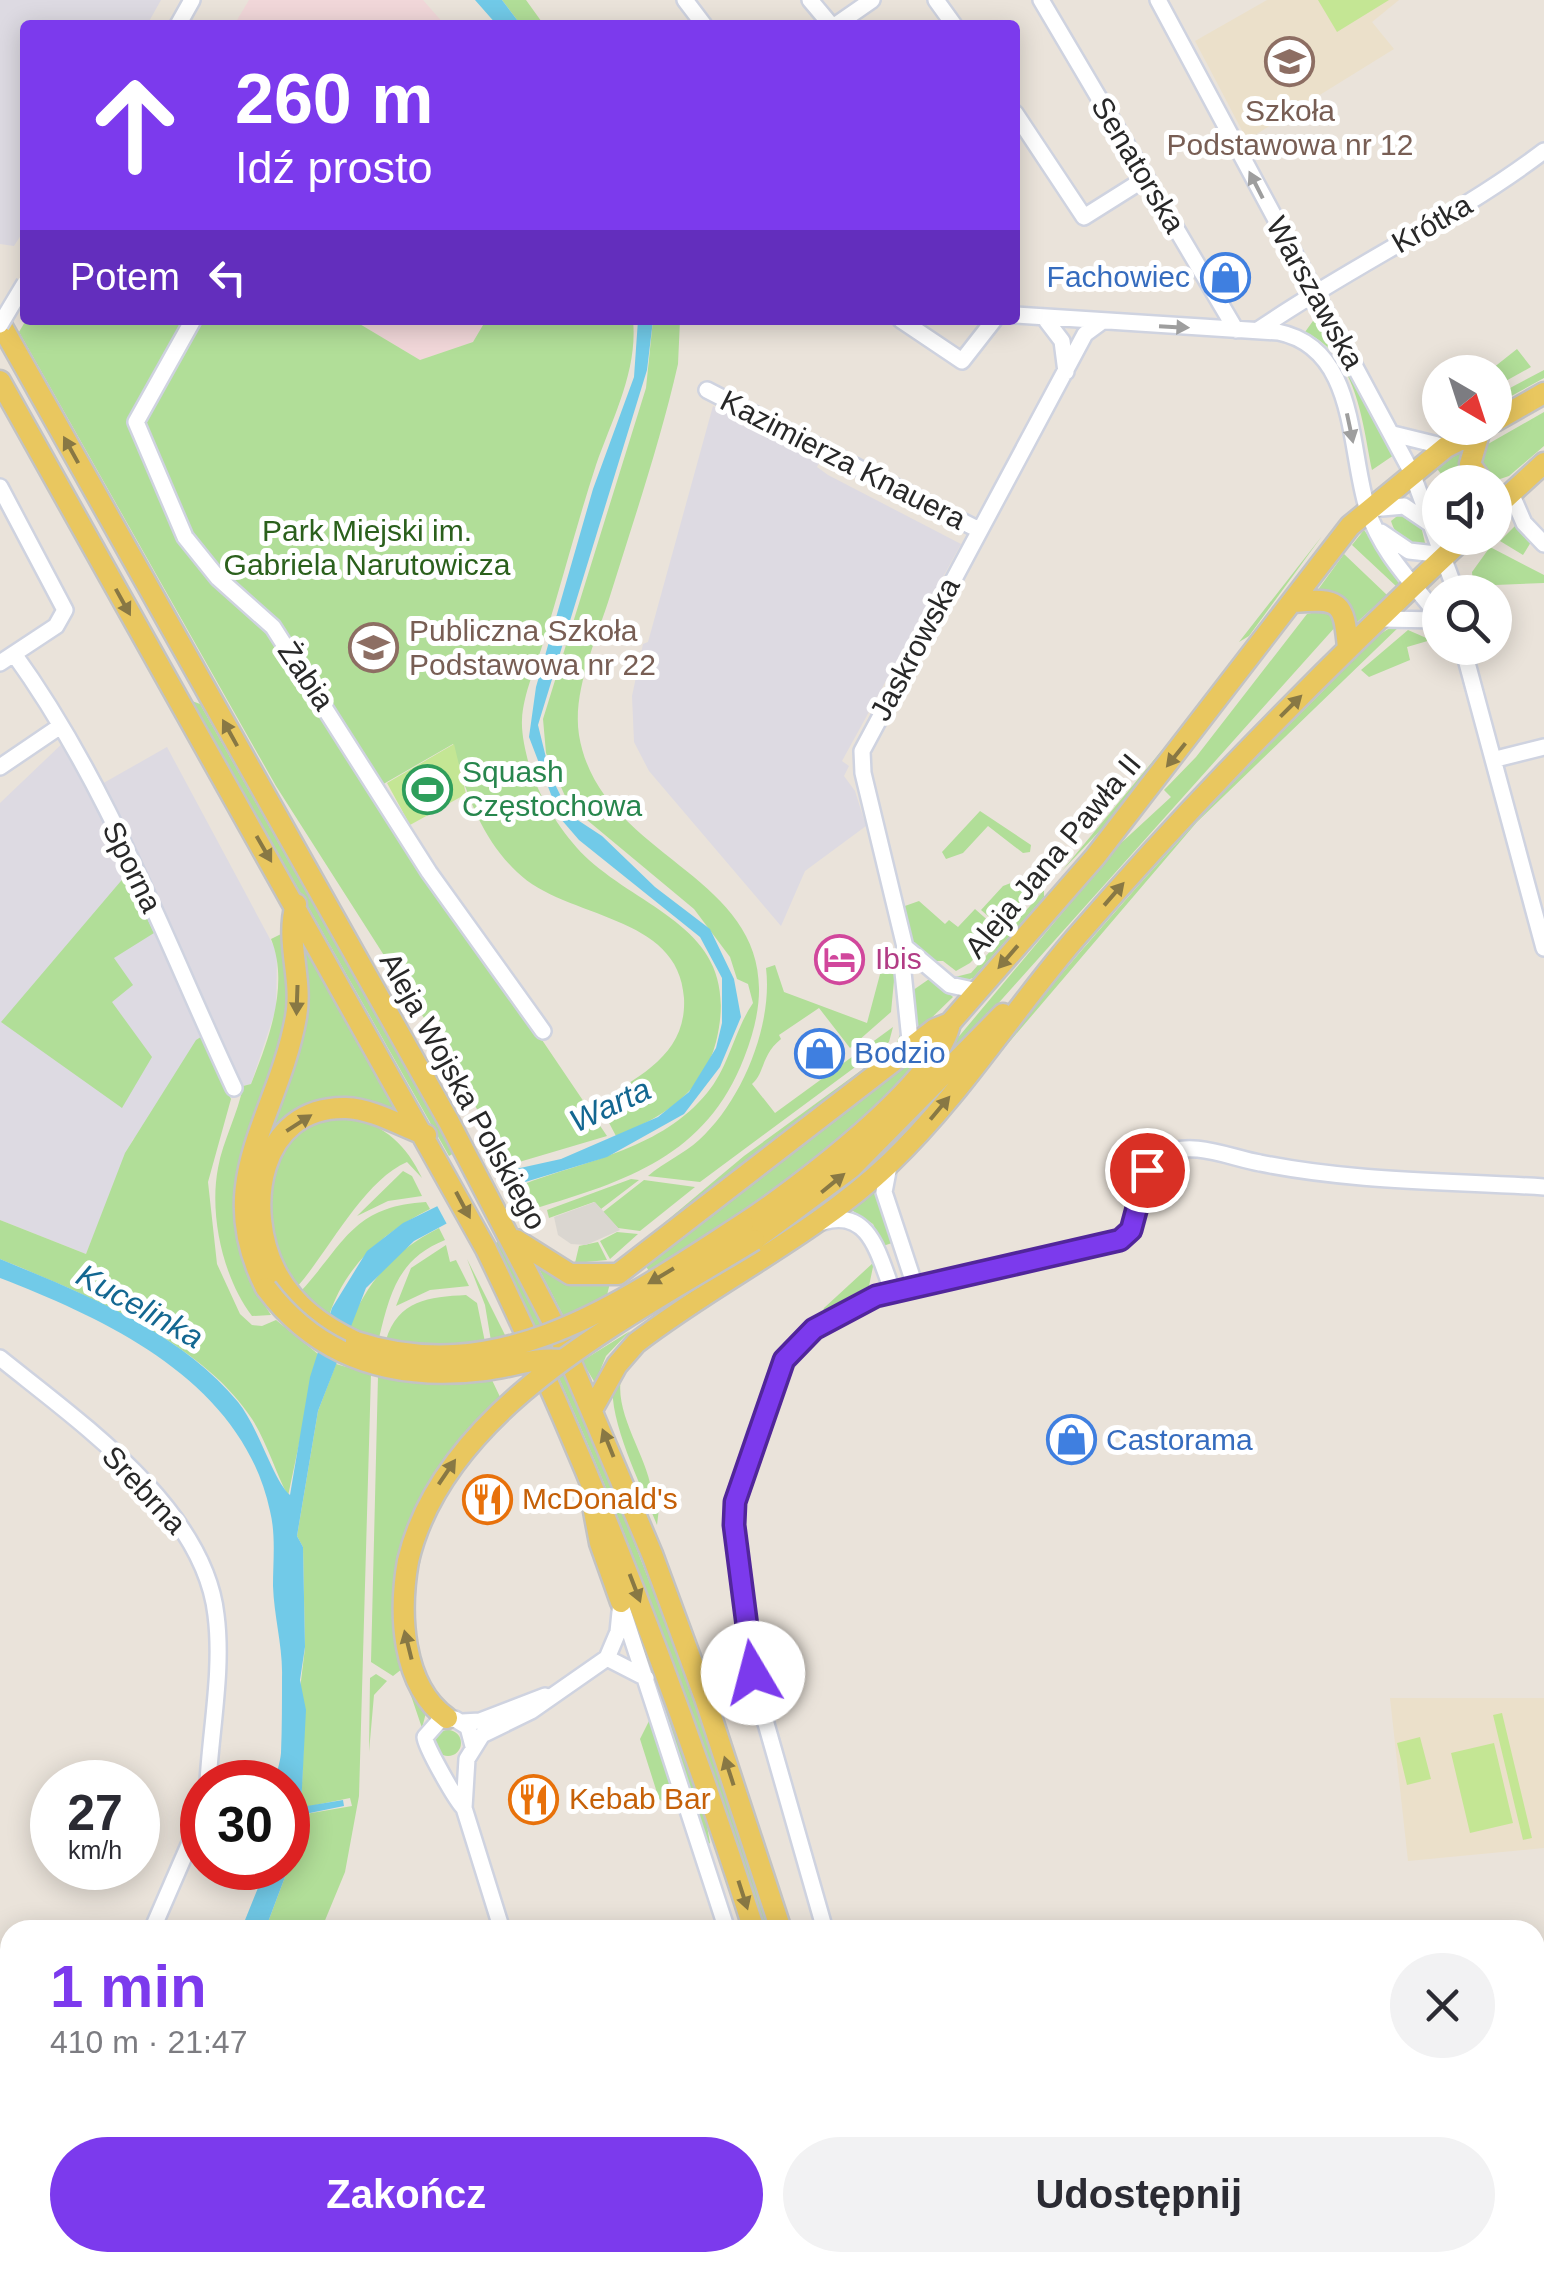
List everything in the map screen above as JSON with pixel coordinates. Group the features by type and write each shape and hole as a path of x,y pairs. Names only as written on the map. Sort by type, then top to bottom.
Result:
{"main road":[{"name":"Aleja Wojska Polskiego","path":"0,324 510,1236 593,1408 706,1698 778,1920"},
{"name":"Aleja Wojska Polskiego","path":"0,381 426,1135 486,1249 586,1465 689,1734 751,1920"},
{"name":"Aleja Jana Pawła II","path":"1512,411 1544,393"},
{"name":"Aleja Jana Pawła II","path":"618,1274 732,1182 936,1029 950,1024 1107,842 1293,602 1412,473 1450,445"},
{"path":"1512,485 1544,464"},
{"path":"455,1720 429,1702 406,1642 404,1595 408,1561 424,1512 458,1456 482,1429 562,1360 863,1157 1050,968 1197,799 1446,555"},
{"path":"1293,602 1323,599 1336,604 1346,617 1348,648"},
{"path":"296,904 288,931 296,972 297,1014 248,1159 243,1190 245,1228 271,1280 298,1326 320,1343 385,1368 471,1372 542,1358 562,1360"},
{"path":"593,1408 624,1355 656,1328 819,1223 894,1158 980,1060 1050,968"},
{"path":"426,1135 349,1108 318,1112 286,1131 264,1163 258,1202 271,1280 314,1319 356,1342 418,1356 467,1356 520,1347 572,1328 749,1232 884,1110 947,1040 950,1024"},
{"path":"510,1236 570,1274 618,1274 612,1300 616,1315 636,1330 656,1328"},
{"path":"586,1465 600,1542 621,1602"}],"street":[{"path":"810,0 829,20"},
{"path":"842,20 872,0"},
{"name":"Senatorska","path":"1041,0 1236,330"},
{"name":"Warszawska","path":"1158,0 1393,434 1422,498"},
{"path":"1020,122 1084,218 1146,178"},
{"name":"Krótka","path":"1258,330 1316,290 1452,214 1544,151"},
{"path":"1288,310 1304,270"},
{"path":"0,324 20,291"},
{"path":"1020,317 1258,330"},
{"path":"1046,320 1062,342 1066,372"},
{"name":"Jaskrowska","path":"911,1050 902,972 905,947 862,772 862,752 1085,334 1100,323"},
{"name":"Żabia","path":"190,325 136,422 185,537 218,578 273,627 429,872 543,1031"},
{"path":"908,325 962,361 990,325"},
{"name":"Warszawska","path":"1258,330 1296,336 1319,350 1342,395 1371,519 1393,562 1422,598"},
{"name":"Kazimierza Knauera","path":"707,390 979,530"},
{"path":"1393,434 1446,447"},
{"path":"0,488 65,610 56,626 7,658"},
{"path":"1512,492 1538,540"},
{"path":"1422,518 1404,506 1371,519 1402,548 1422,551"},
{"name":"Warszawska","path":"1446,555 1451,575"},
{"name":"Warszawska","path":"1381,619 1422,619"},
{"name":"Sporna","path":"7,658 59,726 131,857 234,1088"},
{"path":"1469,665 1544,948"},
{"path":"0,768 59,726"},
{"path":"1496,760 1544,747"},
{"path":"905,947 950,985 978,992"},
{"path":"823,1920 755,1685 734,1525 735,1502 784,1360 832,1316 893,1292 1120,1240 1131,1230 1147,1170 1156,1160 1178,1149 1307,1172 1544,1187"},
{"path":"894,1158 884,1177 884,1192 916,1289"},
{"path":"819,1223 841,1218 865,1228 893,1292"},
{"name":"Srebrna","path":"0,1358 159,1498 198,1551 214,1596 218,1634 209,1760"},
{"path":"499,1920 464,1808 427,1752 425,1737 433,1724 480,1721 548,1694 607,1658 618,1632 621,1602"},
{"path":"621,1602 725,1920"},
{"path":"607,1658 646,1678"},
{"path":"438,1764 450,1767 470,1752 482,1735 531,1711 548,1694"},
{"path":"455,1720 471,1732 464,1808"},
{"path":"156,1920 180,1866"}],"shaded area":[{"path":"0,0 161,0 150,20 20,20 20,237 14,246 0,244"},
{"path":"249,0 423,0 441,20 237,20"},
{"name":"Szkoła Podstawowa nr 12","path":"1267,0 1399,0 1372,22 1394,49 1247,140 1195,41"},
{"path":"361,325 483,325 473,342 420,360"},
{"path":"713,406 820,461 817,467 828,475 961,544 842,761 849,766 844,776 855,791 866,826 805,871 781,926 649,771 634,742 632,696 643,644 648,642"},
{"path":"67,739 93,789 167,747 277,952 276,1009 251,1084 228,1089 133,1139 86,1254 0,1220 0,803"},
{"path":"595,1202 620,1230 586,1245 571,1244 558,1235 554,1217"},
{"path":"1390,1698 1544,1698 1544,1848 1408,1861"}],"green space":[{"path":"502,0 526,0 540,20 517,20"},
{"path":"1318,0 1389,0 1337,32"},
{"path":"1318,314 1394,455 1372,470 1360,411 1346,373 1322,343 1305,332"},
{"name":"Park Miejski im. Gabriela Narutowicza","path":"23,325 361,325 420,360 473,342 483,325 633,325 628,376 596,465 528,690 522,727 534,779 565,833 589,860 686,930 704,951 716,975 721,1005 716,1042 701,1076 678,1101 649,1121 616,1136 598,1102 658,1061 678,1034 684,998 677,970 663,949 642,933 538,888 504,859 476,812 453,744 373,790 607,1136 509,1165 431,1029 276,786 19,332"},
{"path":"652,325 680,325 678,364 663,423 587,665 579,701 579,735 596,782 625,819 730,912 752,950 759,997 744,1058 728,1091 708,1119 685,1141 631,1175 533,1209 521,1188 527,1183 647,1140 689,1112 715,1083 753,1003 748,984 737,979 730,957 694,909 569,805 546,753 543,719 646,388"},
{"path":"1517,349 1531,367 1512,378 1509,355"},
{"path":"1544,370 1544,378 1512,396 1512,387"},
{"path":"1544,412 1544,446 1512,473 1512,465 1479,465 1481,448 1512,445 1512,430"},
{"path":"1465,448 1469,465 1437,465"},
{"path":"1401,513 1421,526 1422,546 1400,536 1391,521"},
{"path":"1518,523 1531,542 1523,555 1512,548 1512,529"},
{"path":"1364,530 1402,582 1397,587 1352,545"},
{"path":"1322,536 1249,636 1239,642"},
{"path":"1344,554 1387,595 1355,624 1317,591"},
{"path":"1484,555 1505,555 1544,575 1544,583 1512,584 1512,575 1472,572"},
{"path":"1329,609 1337,625 935,1074 930,1071 1120,844 1171,797 1164,790 1196,757 1307,614"},
{"path":"1404,622 1197,822 953,1108 1039,1001 1175,845 1222,795 1358,654 1381,634"},
{"path":"1408,630 1422,636 1422,643 1407,647 1410,660 1369,677 1361,670"},
{"path":"192,701 200,704 454,1153 449,1156"},
{"path":"1177,732 1126,803 1061,872"},
{"name":"Squash Częstochowa","path":"454,744 466,794 410,825 387,783"},
{"path":"980,811 1031,845 1030,852 1023,853 988,826 963,853 946,859 942,852"},
{"path":"126,875 154,933 114,958 133,985 112,1002 152,1057 122,1108 1,1022"},
{"path":"1026,877 1041,884 1002,928 981,910 1003,886"},
{"path":"1044,890 1044,897 973,978 958,983 951,978 971,973"},
{"path":"919,901 945,924 949,920 958,927 975,909 1000,931 970,963 956,971 943,961 932,961 912,941 902,907"},
{"path":"294,927 407,1123 370,1102 332,1099 297,1112 266,1140 296,1040"},
{"path":"283,933 288,965 288,1017 252,1120 238,1178 238,1232 244,1259 271,1315 252,1316 226,1265 217,1225 216,1186 220,1158 243,1086 251,1084 270,1031 278,994 271,939"},
{"path":"883,963 895,970 891,1012 850,1048 819,1008 779,1035 781,1039 752,1084 775,1113 893,1027 889,1042 700,1182 648,1176 699,1140 729,1105 759,1037 765,1013 766,968 775,965 784,992 867,1023"},
{"path":"932,977 953,997 916,1033 909,993"},
{"path":"902,1029 899,1047 633,1249 744,1156 896,1045"},
{"path":"945,1032 837,1146 741,1217 738,1214 649,1271 645,1265"},
{"path":"204,1035 231,1099 208,1182 217,1264 240,1314 252,1325 262,1326 276,1320 318,1354 288,1496 252,1419 203,1366 138,1322 0,1259 0,1220 86,1254 125,1153 196,1040"},
{"path":"350,1117 374,1125 394,1138 422,1178 407,1162 376,1184 297,1287 278,1252 272,1231 268,1190 272,1170 280,1152 298,1131"},
{"path":"403,1171 412,1176 422,1196 388,1201 357,1216"},
{"path":"631,1179 639,1180 601,1209 594,1202 549,1218 547,1210"},
{"path":"644,1180 695,1187 640,1231 618,1228 603,1212"},
{"path":"876,1187 895,1242 883,1246 873,1224 850,1209"},
{"path":"426,1202 430,1209 397,1228 356,1266 329,1316 301,1291 365,1220 401,1205"},
{"path":"439,1228 445,1240 416,1257 398,1279 379,1338 348,1328 364,1296 384,1269 408,1247"},
{"path":"617,1232 638,1234 610,1259 600,1241"},
{"path":"501,1241 541,1324 615,1494 712,1754 769,1920 762,1920 706,1755 609,1496 495,1243"},
{"path":"598,1242 607,1260 575,1263 579,1246"},
{"path":"446,1245 450,1262 456,1260 469,1286 430,1290 396,1306 411,1268"},
{"path":"467,1259 507,1339 491,1341 485,1305"},
{"path":"874,1262 869,1286 823,1311 824,1308"},
{"path":"537,1265 572,1283 610,1283 607,1295 565,1319"},
{"path":"466,1295 477,1303 485,1342 436,1346 386,1340 398,1316 417,1303"},
{"path":"674,1325 631,1357 621,1379 624,1412 652,1496 660,1500 657,1525 619,1429 613,1390 615,1375 625,1359"},
{"path":"630,1331 606,1356 595,1383 582,1361"},
{"path":"336,1364 371,1374 359,1796 345,1872 325,1920 269,1920 280,1890 310,1890 310,1813 352,1806 350,1798 310,1806 310,1760 303,1760 305,1710 300,1689 305,1648 303,1547 297,1536 318,1411"},
{"path":"378,1376 419,1381 491,1378 501,1399 437,1471 423,1491 405,1535 400,1572 427,1709 422,1728 402,1669 393,1676 371,1662"},
{"path":"631,1607 703,1803 710,1843 707,1845"},
{"path":"376,1674 387,1681 374,1695 369,1752 370,1678"},
{"path":"1502,1713 1532,1838 1523,1840 1493,1715"},
{"path":"651,1717 677,1797 676,1812 659,1799 640,1739"},
{"path":"448,1730 457,1734 461,1743 457,1752 448,1756 439,1752 435,1743 439,1734"},
{"path":"1420,1737 1431,1779 1407,1785 1397,1743"},
{"path":"1494,1743 1513,1823 1470,1833 1451,1753"}],"water":[{"path":"475,0 502,0 517,20 493,20"},
{"path":"638,325 652,325 647,370 538,725 550,774 570,815 602,836 655,887 710,929 734,979 741,1017 720,1067 684,1114 607,1157 522,1183 414,1241 366,1288 318,1411 297,1536 303,1547 305,1647 300,1680 306,1710 303,1760 280,1760 282,1666 274,1598 273,1529 255,1466 232,1427 202,1392 127,1337 0,1278 0,1259 128,1317 188,1354 238,1402 290,1495 310,1377 332,1308 367,1251 403,1223 511,1170 561,1159 658,1117 689,1092 716,1048 722,1023 722,978 700,937 579,840 560,818 529,737 536,687 593,489 634,377"},
{"path":"343,1800 344,1806 310,1813 310,1806"},
{"path":"257,1890 280,1890 269,1920 245,1920"}],"pier":[{"path":"507,1167 519,1191 449,1228 435,1202"}],"place":[{"name":"Szkoła Podstawowa nr 12","path":"1290,62"},
{"name":"Fachowiec","path":"1225,277"},
{"name":"Publiczna Szkoła Podstawowa nr 22","path":"374,648"},
{"name":"Squash Częstochowa","path":"427,789"},
{"name":"Ibis","path":"840,959"},
{"name":"Bodzio","path":"819,1053"},
{"name":"Castorama","path":"1071,1440"},
{"name":"McDonald's","path":"487,1499"},
{"name":"Kebab Bar","path":"534,1799"}],"route":[{"path":"753,1673 734,1525 735,1502 784,1360 832,1316 876,1296 1120,1240 1131,1230 1147,1170"}],"water label":[{"name":"Warta","path":"610,1105"},
{"name":"Kucelinka","path":"140,1306"}]}
